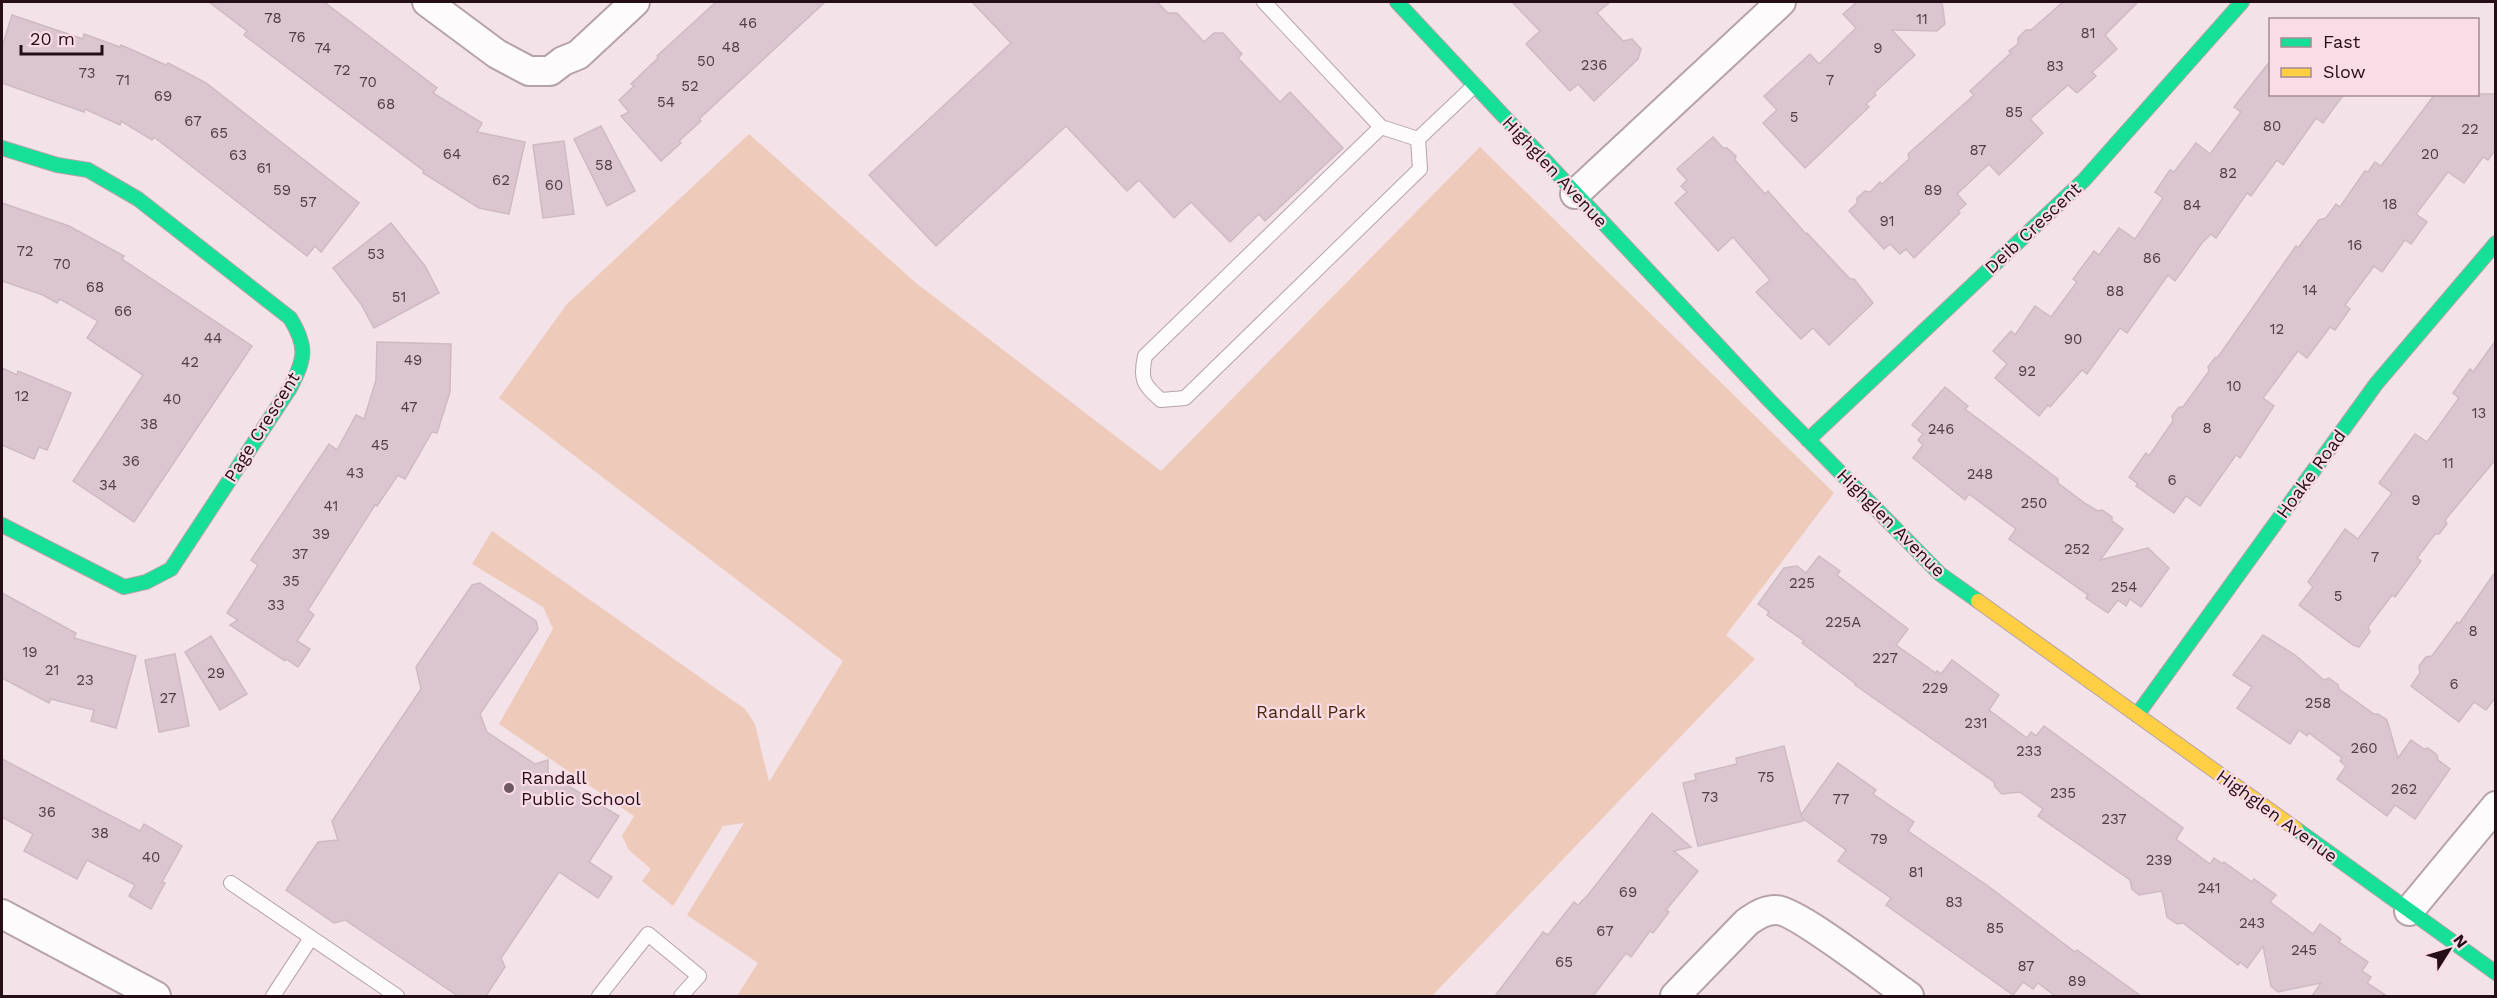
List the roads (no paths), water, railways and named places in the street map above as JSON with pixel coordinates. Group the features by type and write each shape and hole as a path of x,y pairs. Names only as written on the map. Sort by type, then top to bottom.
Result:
{"street":[{"path":"427,2 497,54 529,71 550,71 563,61 578,55 635,2"},
{"name":"Highglen Avenue","path":"1397,2 1808,440 1940,574 2496,973"},
{"path":"1575,194 1781,2"},
{"name":"Deib Crescent","path":"1808,440 2084,180 2242,2"},
{"name":"Page Crescent","path":"2,148 57,165 88,170 138,199 290,318 301,335 304,353 290,388 171,569 146,582 124,587 2,525"},
{"name":"Hoake Road","path":"2137,715 2376,384 2496,243"},
{"path":"2409,911 2496,806"},
{"path":"1675,996 1747,922 1760,913 1778,910 1800,919 1909,996"},
{"path":"2,914 156,996"}],"lane":[{"path":"1264,2 1382,128 1418,140"},
{"path":"1382,128 1145,356 1142,373 1148,389 1161,400 1185,398 1420,169 1418,140 1475,85"},
{"path":"231,882 397,996"},
{"path":"599,996 648,934 699,976 681,996"},
{"path":"273,996 311,938"}],"place":[{"name":"Randall Public School","path":"509,788"}],"park label":[{"name":"Randall Park","path":"1311,712"}]}
